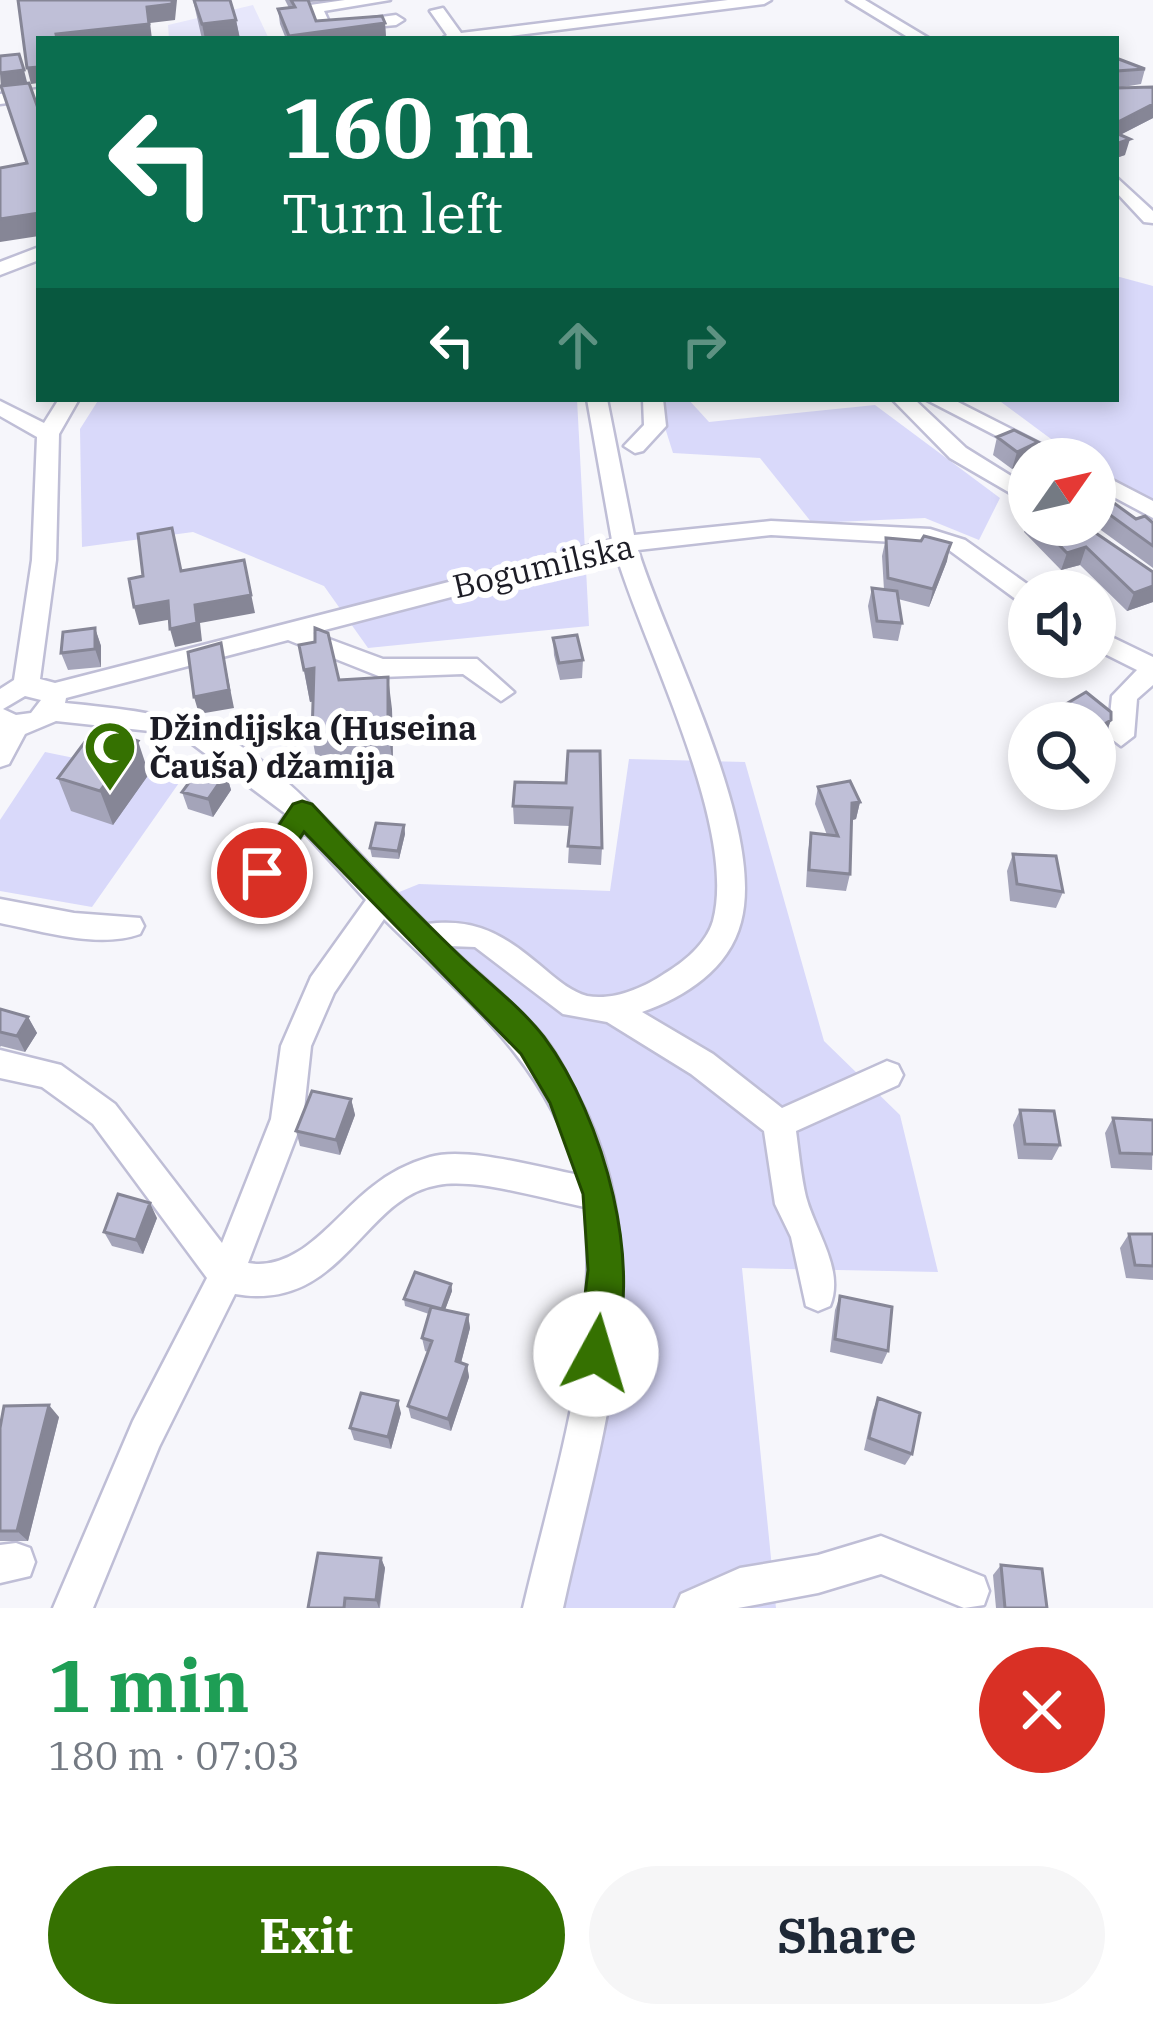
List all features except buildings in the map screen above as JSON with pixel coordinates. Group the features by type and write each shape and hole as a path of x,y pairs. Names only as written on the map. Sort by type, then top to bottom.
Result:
{"street":[{"path":"396,20 325,29 316,8 385,0 408,36"},
{"path":"476,36 764,0"},
{"path":"854,0 917,36"},
{"path":"438,11 451,36"},
{"path":"0,99 36,94"},
{"path":"1119,185 1150,218"},
{"path":"0,268 36,254"},
{"path":"0,758 9,722 37,722 43,697 48,434 67,402"},
{"path":"422,937 451,933 484,938 584,1010 610,1009 661,992 702,964 728,921 730,848 624,544 598,402"},
{"path":"634,446 655,426 653,402"},
{"path":"905,402 958,453 1008,484"},
{"path":"941,402 1016,438"},
{"path":"0,406 48,434"},
{"path":"1116,490 1153,511"},
{"name":"Bogumilska","path":"43,697 624,544 771,528 930,537 957,545 1008,582"},
{"path":"283,632 381,668 468,664 501,692"},
{"path":"1116,649 1153,669 1125,696 1121,736"},
{"path":"0,701 43,697 200,736 302,812 382,899 532,1045 563,1097 600,1194 605,1270 592,1395 543,1608"},
{"path":"262,873 302,812"},
{"path":"73,1608 146,1434 226,1276 287,1119 296,1046 322,986 382,899"},
{"path":"0,911 74,925 130,926"},
{"path":"610,1009 702,1064 779,1124 791,1204 807,1234 818,1294"},
{"path":"0,1064 50,1075 104,1114 226,1276 255,1286 289,1279 396,1190 438,1169 600,1194"},
{"path":"779,1124 886,1075"},
{"path":"695,1608 740,1587 818,1574 881,1555 970,1591"}],"shaded area":[{"path":"253,5 268,36 169,36 168,25"},
{"path":"1119,277 1153,286 1153,500 1116,480 1116,438 1050,438 1001,402 1119,402"},
{"path":"97,402 577,402 589,626 368,648 324,586 193,532 82,547 80,429"},
{"path":"657,402 691,402 709,422 875,405 1000,498 979,540 925,518 812,523 760,458 673,453"},
{"path":"45,752 181,780 92,907 0,891 0,820"},
{"path":"629,759 745,762 824,1041 900,1115 938,1272 742,1268 776,1608 543,1608 605,1271 563,1097 382,899 419,884 610,891"}],"place":[{"name":"Džindijska (Huseina Čauša) džamija","path":"110,793"}],"route":[{"path":"262,873 302,812 382,899 532,1045 563,1097 600,1194 605,1270 596,1354"}]}
